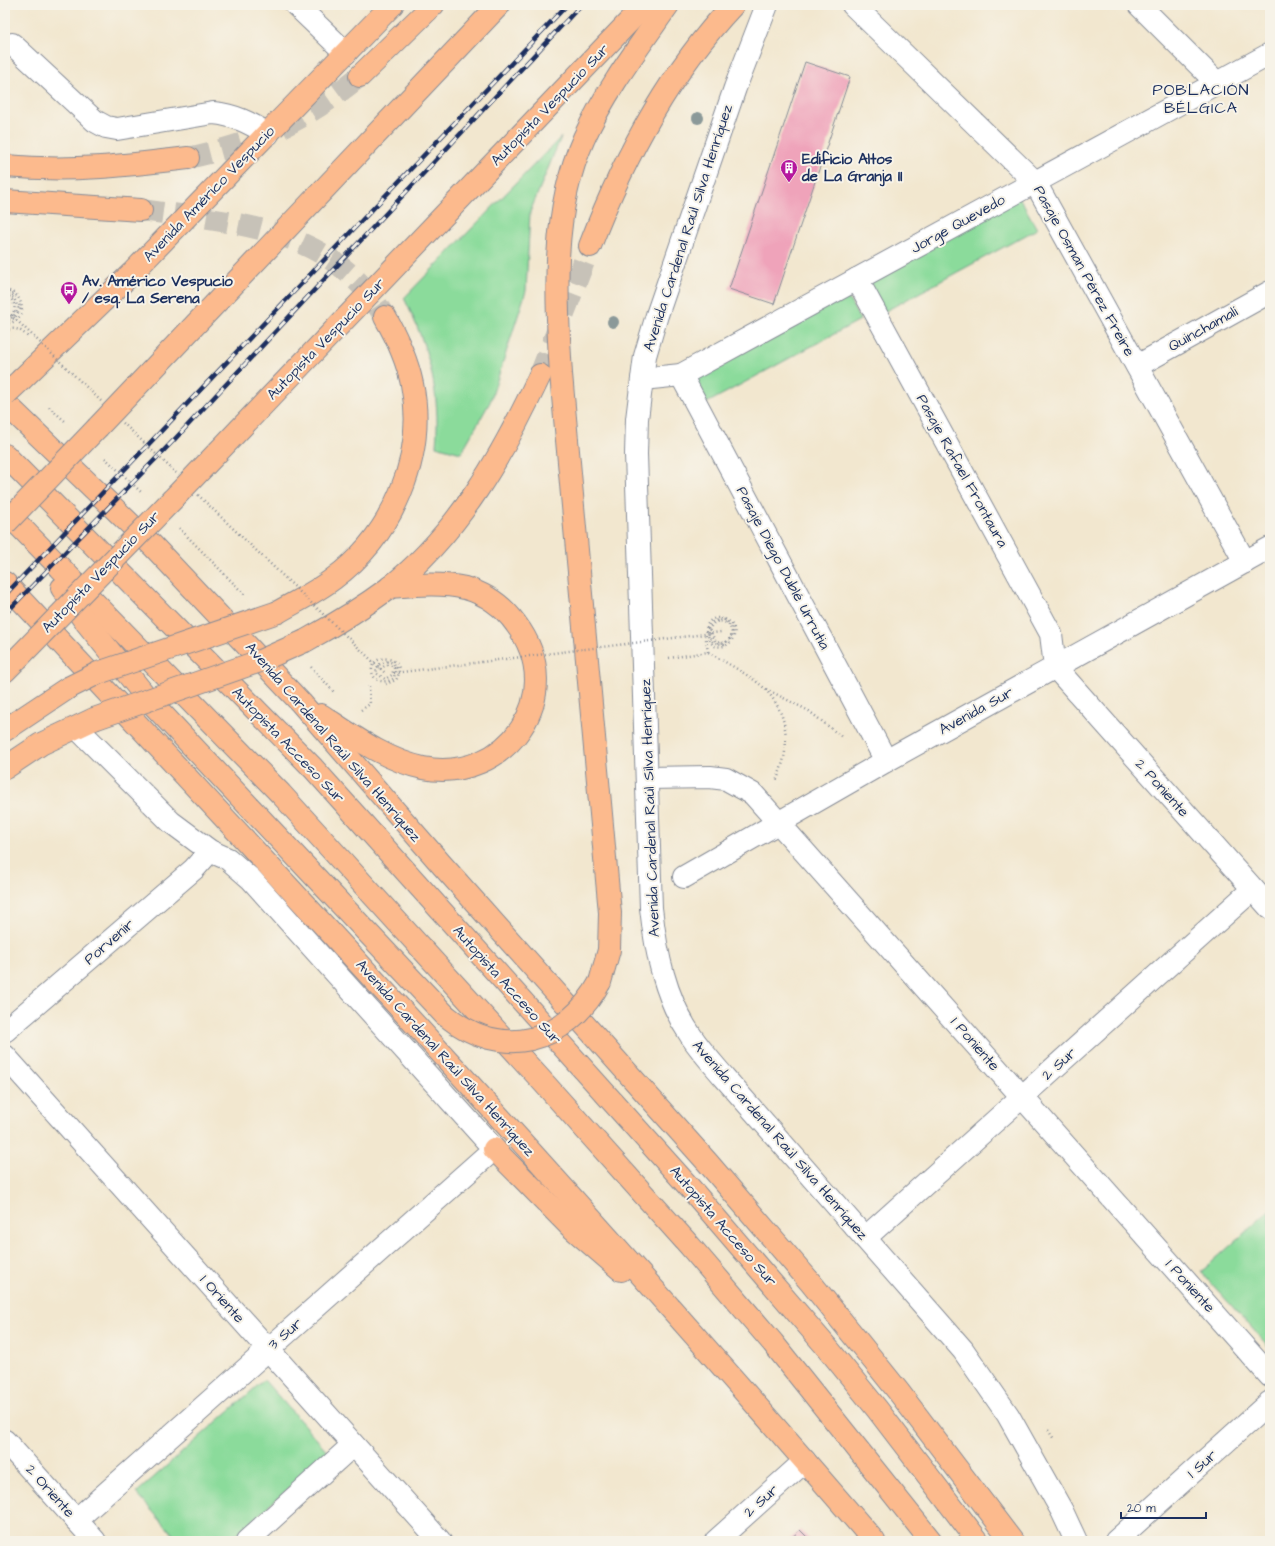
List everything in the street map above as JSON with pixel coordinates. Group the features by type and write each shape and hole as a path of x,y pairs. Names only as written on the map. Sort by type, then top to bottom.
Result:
{"main road":[{"name":"Avenida Américo Vespucio","path":"5,395 132,273 392,5"},
{"path":"360,76 433,5"},
{"path":"14,527 98,427 499,5"},
{"name":"Autopista Vespucio Sur","path":"11,665 173,499 645,5"},
{"path":"5,511 14,527 82,617 147,698 445,1015 472,1033 487,1038 518,1041 536,1038 553,1031 568,1022 592,997 600,982 609,950 610,913 561,374 558,311 560,243 567,191 584,140 611,89 668,5"},
{"path":"590,246 615,186 636,143 689,59 732,5"},
{"path":"5,166 83,169 111,168 188,158"},
{"path":"5,201 141,210"},
{"path":"5,730 68,688 98,674 278,612 333,579 354,561 386,522 406,479 412,454 415,428 414,402 406,361 385,317"},
{"path":"5,768 41,744 85,724 260,661 306,652 357,610 390,587 422,557 452,525 472,499 506,443 540,375"},
{"name":"Avenida Cardenal Raúl Silva Henríquez","path":"5,403 154,546 301,703 442,865 708,1163 811,1283 898,1391 1012,1541"},
{"name":"Autopista Acceso Sur","path":"5,456 313,768 690,1188 844,1368 978,1541"},
{"path":"14,527 282,794 653,1205 773,1343 931,1541"},
{"name":"Avenida Cardenal Raúl Silva Henríquez","path":"5,583 312,911 680,1318 874,1541"},
{"path":"301,703 383,754 423,768 442,770 462,768 480,762 496,754 518,733 532,706 536,691 537,672 533,653 525,636 514,620 493,601 466,588 413,585 390,587"},
{"path":"494,1149 571,1227 680,1318"}],"street":[{"path":"296,5 346,53"},
{"name":"Avenida Cardenal Raúl Silva Henríquez","path":"767,5 735,88 664,293 651,335 642,379 637,419 636,454 652,908 654,936 661,971 674,1006 691,1036 724,1077 943,1326 981,1375 1008,1415 1033,1457 1076,1541"},
{"name":"Pasaje Osman Pérez Freire","path":"853,5 1035,182 1245,562"},
{"path":"1139,5 1217,83"},
{"path":"5,46 12,44 95,121 106,127 117,129 213,113 228,114 242,118 268,134"},
{"name":"Jorge Quevedo","path":"642,379 681,375 1270,54"},
{"name":"Pasaje Rafael Frontaura","path":"857,280 1051,634 1055,667"},
{"name":"Quinchamalí","path":"1137,366 1270,292"},
{"name":"Pasaje Diego Dublé Urrutia","path":"681,375 886,761"},
{"name":"Avenida Sur","path":"684,878 886,761 1270,548"},
{"name":"2 Poniente","path":"1055,667 1270,908"},
{"name":"Avenida Cardenal Raúl Silva Henríquez","path":"85,724 160,812 210,850 228,859 252,879 494,1149"},
{"name":"1 Poniente","path":"648,778 693,776 726,779 753,794 765,805 1270,1376"},
{"name":"Porvenir","path":"5,1030 194,869 210,850"},
{"name":"2 Sur","path":"865,1238 1253,889"},
{"name":"1 Oriente","path":"5,1056 440,1541"},
{"name":"3 Sur","path":"76,1520 494,1149"},
{"name":"1 Sur","path":"1116,1541 1270,1402"},
{"name":"2 Oriente","path":"5,1441 95,1541"},
{"path":"247,1541 353,1445"},
{"name":"2 Sur","path":"716,1541 805,1461"}],"path":[{"path":"5,293 13,292 19,298 22,312 19,318 13,322 5,321"},
{"path":"5,293 14,302 15,310 12,316"},
{"path":"5,293 14,298 18,308 16,314 5,321"},
{"path":"5,331 15,328 20,330 28,337"},
{"path":"46,404 69,424"},
{"path":"103,456 143,493"},
{"path":"176,526 251,601"},
{"path":"708,652 706,637 708,623 717,618 727,619 733,626 734,636 728,644 719,647 714,646 708,637 708,627 711,622 715,620 725,620 733,628 732,638 724,644 714,643 709,635 709,630 715,622 725,622 729,624 732,634 726,642 721,644 716,642 712,639 711,633"},
{"path":"386,684 396,680 399,669 396,663 383,658 375,661 372,668 373,675 378,680 390,681 396,673 396,668 393,663 388,661 381,662 376,669 376,673 379,677 390,678 394,673 711,633 721,632"},
{"path":"306,652 337,696"},
{"path":"667,658 708,652 764,688 809,711 844,738"},
{"path":"380,668 390,665 394,668 394,673"},
{"path":"358,711 370,704 369,686"},
{"path":"764,688 781,712 784,722 786,741 778,776 765,805"},
{"path":"1046,1427 1057,1446"}],"green space":[{"path":"561,137 530,212 526,291 490,402 461,453 436,446 436,407 431,370 420,334 404,298"},
{"path":"1018,195 1037,229 880,314 861,279"},
{"path":"842,286 860,320 703,405 685,370"},
{"path":"1270,1210 1270,1348 1201,1272"},
{"path":"264,1380 329,1453 229,1541 179,1541 136,1493"}],"building":[{"name":"Edificio Altos de La Granja II","path":"805,62 850,77 774,304 729,289"},
{"path":"800,1530 811,1541 788,1541"}],"tunnel":[{"path":"188,158 237,145 280,128 319,106 360,76"},
{"path":"141,210 197,217 254,228 282,236 308,246 333,261 355,279 371,297 385,317"},
{"path":"540,375 590,246"}],"railway":[{"path":"5,595 567,5"},
{"path":"5,614 174,440 581,5"}],"place":[{"name":"Edificio Altos de La Granja II","path":"789,183"},
{"name":"Av. Américo Vespucio / esq. La Serena","path":"69,305"}],"district":[{"name":"POBLACIÓN BÉLGICA","path":"1201,99"}]}
